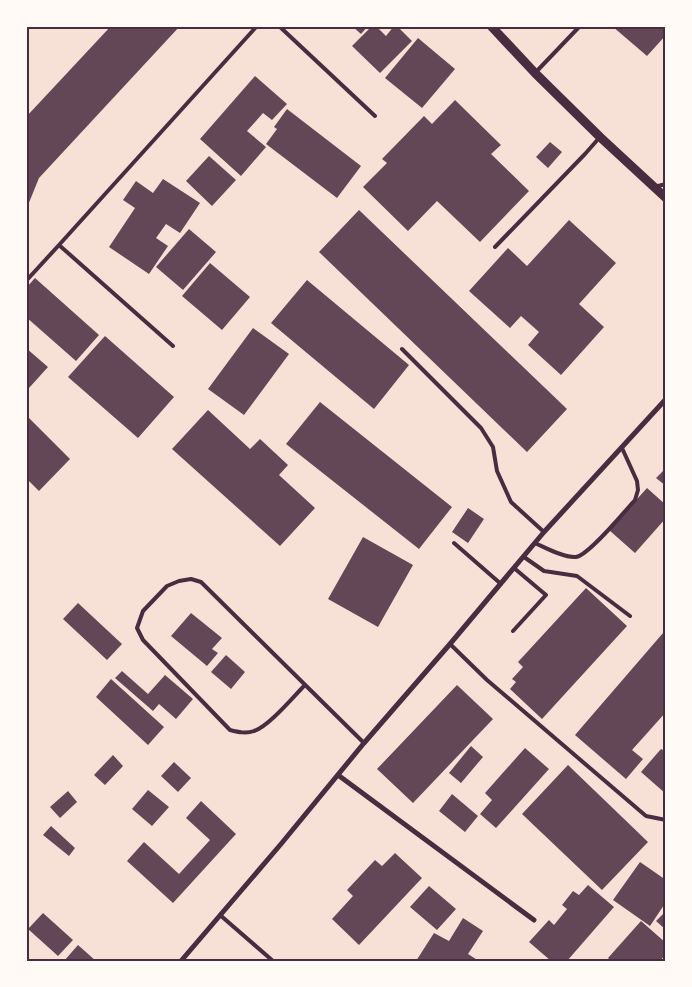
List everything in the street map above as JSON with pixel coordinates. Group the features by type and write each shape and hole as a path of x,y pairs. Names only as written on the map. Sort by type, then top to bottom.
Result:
{"street":[{"path":"490,26 600,137 666,198"},
{"path":"181,961 544,532 666,400"},
{"path":"338,775 534,920"}],"lane":[{"path":"26,280 257,26"},
{"path":"279,26 376,116"},
{"path":"535,73 580,26"},
{"path":"495,246 600,137"},
{"path":"654,187 666,184"},
{"path":"59,245 173,346"},
{"path":"402,349 481,428 494,447 497,471 511,502 544,532"},
{"path":"535,543 566,556 577,557 588,551 635,500 638,490 637,481 622,448"},
{"path":"454,543 501,584"},
{"path":"524,557 544,571 577,576 630,616"},
{"path":"513,631 546,595 514,568"},
{"path":"304,685 265,726 254,732 242,733 230,730 143,640 137,628 143,611 166,586 191,579 201,582 364,743"},
{"path":"450,644 486,680 646,816 666,820"},
{"path":"220,915 273,961"}],"building":[{"path":"111,26 180,26 39,178 26,210 26,117"},
{"path":"352,26 368,26 361,34"},
{"path":"372,26 376,26 386,36 394,26 397,26 412,41 380,73 352,46"},
{"path":"612,26 666,26 666,35 647,56"},
{"path":"418,38 455,69 422,108 385,78"},
{"path":"255,76 287,104 272,120 263,113 247,131 266,147 241,176 200,139"},
{"path":"455,100 501,145 491,154 529,191 480,242 437,201 408,231 363,187 387,163 382,159 424,116 432,124"},
{"path":"287,109 361,166 337,198 266,144 277,129 274,127"},
{"path":"550,142 562,152 548,168 536,157"},
{"path":"209,156 236,180 212,206 186,181"},
{"path":"163,179 200,203 180,233 166,224 156,238 168,246 149,274 109,247 135,208 123,200 136,181 153,193"},
{"path":"359,210 567,409 527,452 319,252"},
{"path":"569,220 616,263 579,304 604,327 561,375 528,345 539,332 521,316 510,328 469,291 508,248 527,266"},
{"path":"189,229 216,252 183,290 156,267"},
{"path":"210,263 250,297 222,330 182,296"},
{"path":"35,278 99,335 76,361 26,317 26,288"},
{"path":"307,280 409,365 374,409 271,323"},
{"path":"253,328 289,354 244,415 208,389"},
{"path":"105,336 174,397 138,438 68,377"},
{"path":"26,348 48,367 29,388 26,386"},
{"path":"320,402 452,507 419,549 286,444"},
{"path":"208,410 250,449 260,439 288,465 279,475 315,508 280,546 172,449"},
{"path":"26,415 70,459 39,491 26,478"},
{"path":"666,468 666,486 656,478"},
{"path":"647,488 666,505 666,518 635,553 609,530"},
{"path":"468,508 484,519 468,543 452,532"},
{"path":"363,537 413,565 378,627 328,599"},
{"path":"586,588 627,626 542,719 510,689 516,682 512,679 523,667 518,662"},
{"path":"78,603 122,644 107,660 63,619"},
{"path":"191,613 222,638 212,649 218,653 207,666 171,636"},
{"path":"663,633 666,636 666,712 632,750 643,759 626,779 575,735"},
{"path":"226,655 245,672 231,689 211,672"},
{"path":"122,671 148,694 165,675 193,699 176,719 159,704 153,711 115,678"},
{"path":"111,679 164,727 148,745 96,697"},
{"path":"457,685 493,719 413,803 377,769"},
{"path":"471,746 483,757 461,783 449,773"},
{"path":"666,747 666,794 641,772 661,749 663,750"},
{"path":"525,748 549,769 496,828 480,814 492,800 485,793"},
{"path":"113,755 123,766 105,785 94,775"},
{"path":"174,762 191,778 178,792 161,776"},
{"path":"568,765 648,842 602,890 522,814"},
{"path":"148,790 169,807 152,826 132,809"},
{"path":"68,791 77,802 60,818 50,807"},
{"path":"452,794 478,816 465,832 439,811"},
{"path":"201,801 236,834 173,903 127,861 144,842 179,874 210,840 186,818"},
{"path":"51,826 75,848 69,856 43,835"},
{"path":"395,853 422,878 359,945 332,919 353,896 347,890 375,860 382,866"},
{"path":"640,862 666,880 666,902 650,926 613,900"},
{"path":"588,885 614,907 567,961 551,961 529,942 549,920 554,925 567,909 562,905 573,891 579,895"},
{"path":"429,886 456,909 437,930 410,907"},
{"path":"666,911 666,930 656,921"},
{"path":"43,913 73,940 58,956 28,929"},
{"path":"463,918 483,931 468,954 479,961 416,961 434,933 449,941"},
{"path":"641,921 666,943 666,954 660,961 611,961 608,958"},
{"path":"78,945 96,961 64,961"}]}
